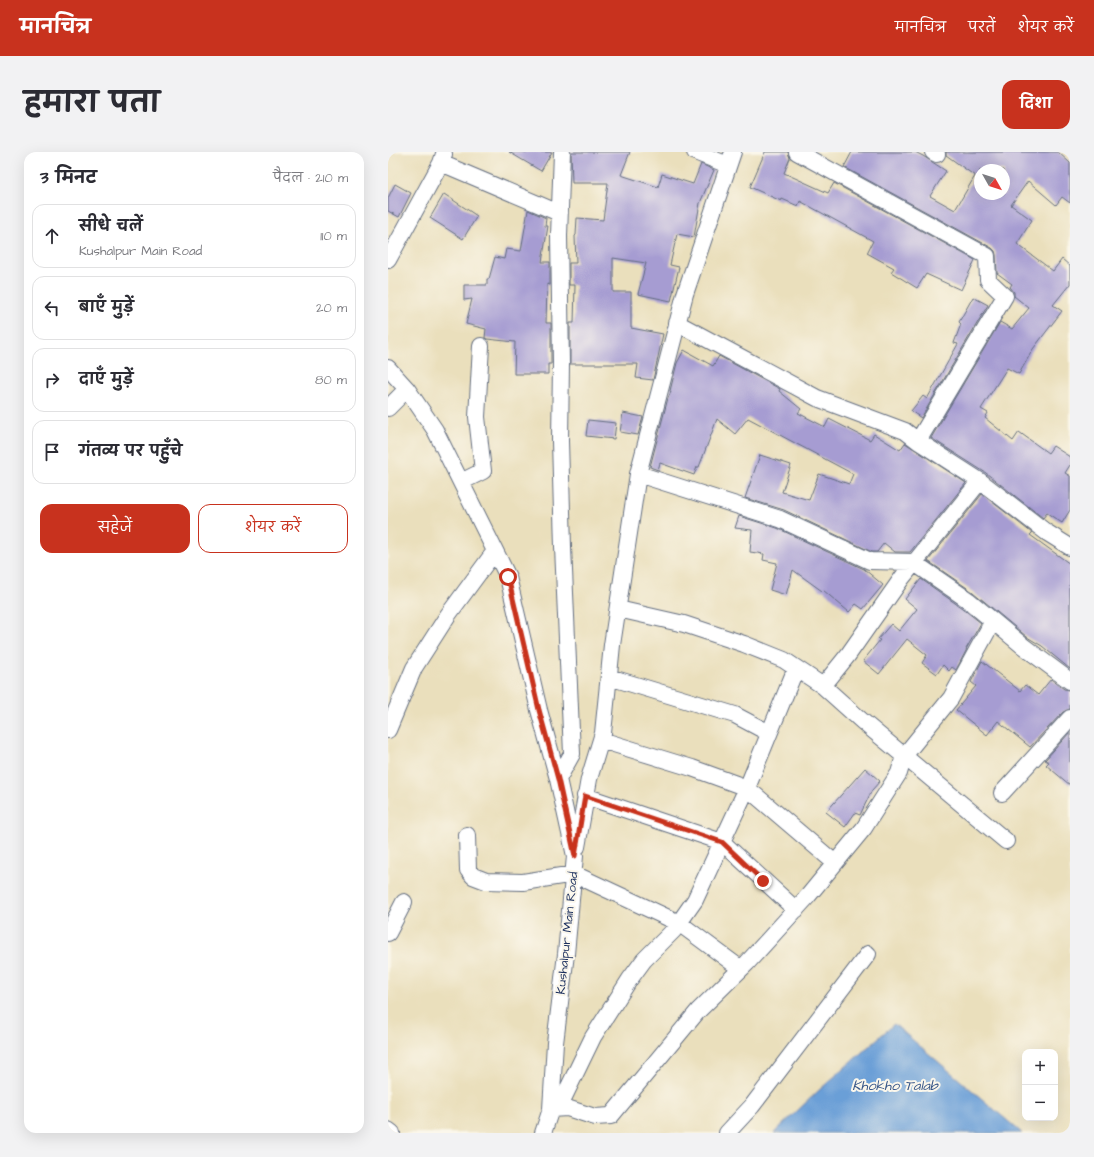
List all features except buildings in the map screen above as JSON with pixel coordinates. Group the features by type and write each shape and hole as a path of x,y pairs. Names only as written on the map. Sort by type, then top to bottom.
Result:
{"street":[{"path":"558,779 572,754 560,441 561,363 559,236 562,152"},
{"path":"575,856 588,779 603,733 618,609 638,474 685,294 730,158 695,152"},
{"path":"797,152 987,256 988,280 1005,296 918,441"},
{"path":"388,260 443,157 560,213"},
{"path":"677,323 817,398 905,431 980,481 1046,532 1070,547"},
{"path":"461,482 483,471 477,417 481,346"},
{"name":"Kushalpur Main Road","path":"388,368 407,389 435,430 508,577 539,710 558,779 575,856 566,954 555,1044 551,1109 543,1133"},
{"path":"388,408 407,389"},
{"path":"638,474 780,519 870,561 914,562 968,600 1023,646 1070,681"},
{"path":"823,686 848,656 914,562 980,481"},
{"path":"388,730 414,668 448,615 495,551"},
{"path":"618,609 684,624 744,644 784,660 823,686 862,721 1006,841"},
{"path":"551,1109 567,1108 595,1117 611,1116 698,1011 796,910 864,828 898,773 904,756 951,698 993,620"},
{"path":"551,1109 563,1099 593,1037 630,979 644,960 674,930 695,900 747,788 796,668"},
{"path":"609,677 735,715 769,733"},
{"path":"1002,793 1070,718"},
{"path":"601,740 692,768 747,788 835,863"},
{"path":"585,796 722,842 796,910"},
{"path":"467,835 468,870 473,876 486,881 523,882 574,874 679,923 740,969"},
{"path":"388,933 404,902"},
{"path":"727,1133 752,1106 868,954"},
{"path":"388,1130 392,1133"}],"water":[{"name":"Khokho Talab","path":"894,1024 1022,1133 774,1133 817,1092"}],"route":[{"path":"508,577 539,710 558,779 575,856 585,796 722,842 763,881"}]}
